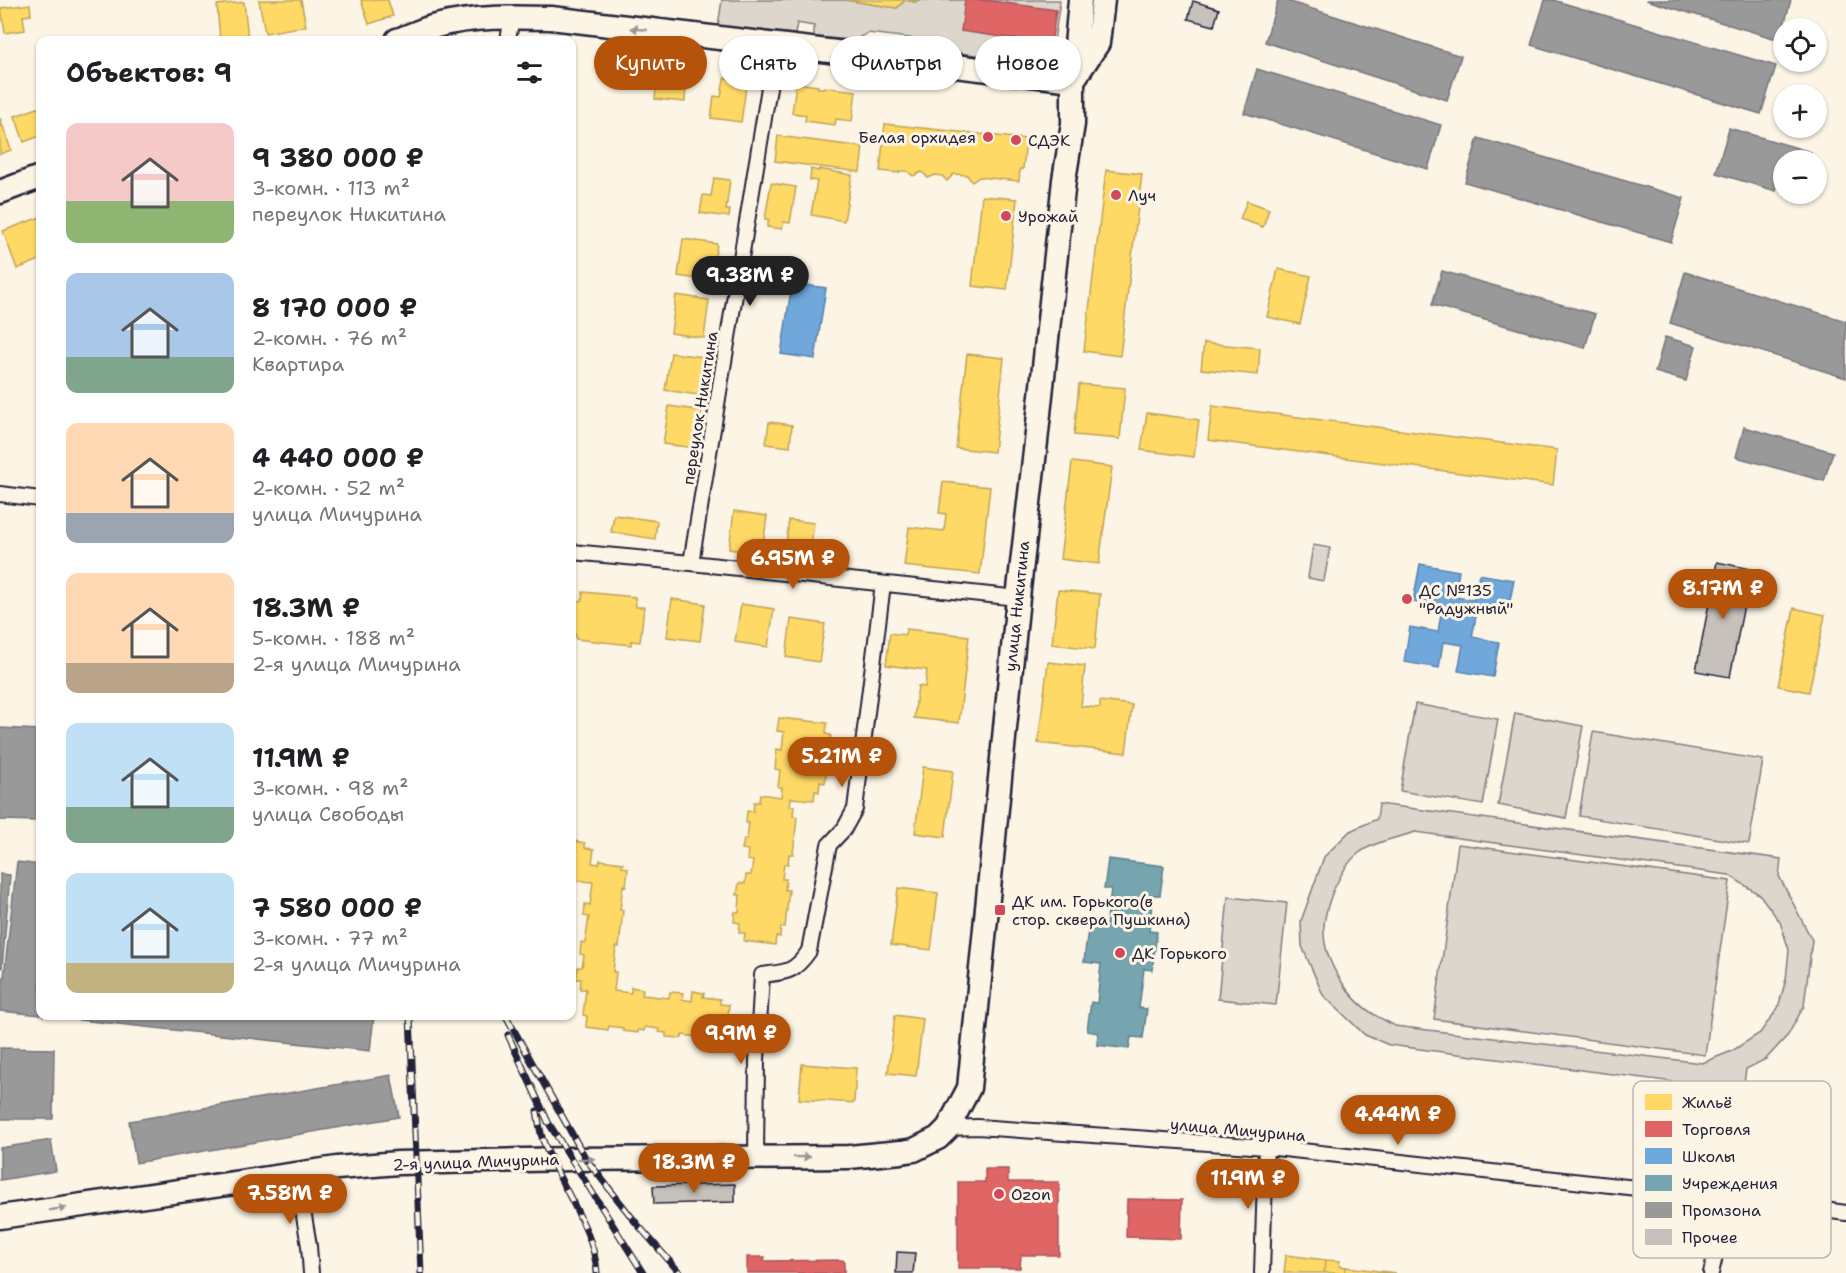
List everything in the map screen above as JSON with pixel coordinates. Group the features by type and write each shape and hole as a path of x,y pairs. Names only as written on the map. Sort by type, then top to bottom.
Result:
{"main road":[{"name":"улица Никитина","path":"1077,36 1080,0"},
{"path":"1081,68 1098,43 1103,0"},
{"path":"408,36 435,26 476,18 512,17 551,18 719,38"},
{"path":"818,50 975,68"},
{"name":"улица Никитина","path":"948,1128 969,1088 1018,598 1062,197 1073,124 1073,90"},
{"path":"0,192 36,178"},
{"name":"2-я улица Мичурина","path":"0,1217 337,1168 398,1163 849,1157 914,1150 938,1138 948,1128"}],"street":[{"path":"509,36 512,17"},
{"name":"переулок Никитина","path":"691,563 769,90"},
{"path":"0,494 36,498"},
{"path":"576,552 1018,598"},
{"path":"756,1157 757,1059 762,975 787,971 800,963 809,951 829,845 844,829 855,809 883,584"},
{"name":"улица Мичурина","path":"948,1128 987,1128 1266,1147 1633,1187"},
{"path":"1262,1273 1266,1147"},
{"path":"297,1174 309,1246 311,1273"},
{"name":"улица Мичурина","path":"1831,1211 1846,1213"},
{"path":"1711,1273 1715,1258"}],"shaded area":[{"path":"722,0 845,0 897,8 905,0 915,2 916,0 1060,0 1055,36 975,36 975,55 963,54 963,36 893,36 868,33 862,36 830,36 830,38 814,36 814,26 797,23 795,34 718,26"},
{"path":"1313,545 1330,548 1324,581 1308,578"},
{"path":"1415,704 1498,719 1483,805 1400,791"},
{"path":"1515,713 1583,726 1566,818 1498,805"},
{"path":"1593,732 1763,760 1749,844 1579,816"},
{"path":"1379,804 1781,859 1779,876 1812,940 1804,1006 1788,1035 1766,1059 1746,1069 1744,1081 1666,1081 1389,1045 1365,1035 1323,995 1302,946 1301,921 1324,857 1350,831 1377,819","holes":["1415,832 1729,875 1760,895 1780,922 1789,950 1786,979 1778,1008 1760,1033 1732,1051 1702,1063 1395,1026 1365,1008 1346,989 1332,965 1325,939 1324,922 1328,904 1350,861 1372,846"]},
{"path":"1458,844 1730,881 1705,1055 1434,1019"},
{"path":"1228,897 1287,903 1276,1005 1218,999"}],"building: Жильё":[{"path":"259,0 301,0 306,26 265,33"},
{"path":"361,0 388,0 393,16 369,24"},
{"path":"845,0 905,0 897,8"},
{"path":"244,2 248,36 220,36 217,5"},
{"path":"30,4 31,15 23,16 25,30 5,33 1,8"},
{"path":"824,87 830,88 830,90 856,91 852,121 836,119 835,125 805,121 806,115 792,113 795,90 818,90"},
{"path":"656,90 686,90 685,102 655,99"},
{"path":"722,90 746,90 741,122 711,118 714,96 721,97"},
{"path":"36,108 36,138 24,142 15,116"},
{"path":"0,118 11,150 0,154"},
{"path":"885,124 1026,139 1023,169 1020,169 1019,181 979,177 972,182 967,175 954,174 947,181 942,176 935,175 928,178 922,172 913,176 907,171 899,173 880,171"},
{"path":"778,136 863,147 860,172 775,161"},
{"path":"811,169 852,175 844,221 811,215 817,181 810,180"},
{"path":"1106,170 1142,174 1120,356 1084,351"},
{"path":"714,178 730,180 726,210 730,210 729,217 700,213 703,195 711,196"},
{"path":"771,183 796,187 790,223 783,222 782,229 767,227 769,220 765,219"},
{"path":"982,196 1017,199 1007,290 972,286"},
{"path":"1247,201 1269,209 1263,227 1240,219"},
{"path":"36,219 36,262 17,269 3,231"},
{"path":"683,239 717,244 711,281 678,276"},
{"path":"1278,269 1311,276 1300,324 1267,317"},
{"path":"676,295 709,300 704,338 671,333"},
{"path":"1204,343 1260,348 1258,375 1201,369"},
{"path":"671,353 703,357 698,395 665,390"},
{"path":"967,354 1004,358 994,452 956,448"},
{"path":"1079,384 1125,388 1120,439 1074,435"},
{"path":"669,406 702,411 696,448 663,444"},
{"path":"1212,406 1557,450 1553,485 1208,440"},
{"path":"1147,413 1199,420 1194,457 1141,450"},
{"path":"769,422 792,425 790,447 766,444"},
{"path":"1072,462 1112,467 1099,564 1060,559"},
{"path":"943,482 990,487 980,574 904,566 909,527 944,531 946,514 939,513"},
{"path":"734,511 767,516 762,554 729,549"},
{"path":"614,515 657,521 655,539 611,532"},
{"path":"789,520 814,523 810,553 785,550"},
{"path":"1058,590 1100,594 1095,649 1052,644"},
{"path":"583,592 635,597 636,607 644,607 640,642 631,641 631,645 576,639 576,600 582,601"},
{"path":"672,599 705,604 700,641 667,637"},
{"path":"741,604 774,609 768,647 735,642"},
{"path":"1794,608 1825,615 1809,692 1778,686"},
{"path":"791,619 825,624 819,662 786,657"},
{"path":"906,629 969,636 959,723 914,718 918,686 925,687 927,670 886,665 890,633 905,635"},
{"path":"1048,662 1085,666 1081,706 1100,708 1100,701 1132,705 1126,753 1038,743"},
{"path":"779,718 827,723 826,734 831,735 825,783 820,782 819,792 815,791 814,800 791,798 790,806 794,806 793,816 797,817 793,854 789,854 788,864 784,864 782,879 786,879 785,890 789,890 785,927 781,927 780,937 776,936 775,945 744,941 745,933 739,933 740,923 734,922 735,912 739,912 740,895 737,895 739,883 745,884 746,875 751,875 753,861 747,860 748,850 742,849 744,839 747,839 749,823 746,823 747,811 753,812 754,802 759,802 760,794 781,797 782,787 778,787 780,770 775,769 777,749 782,750 784,732 777,731"},
{"path":"923,767 953,771 945,837 915,833"},
{"path":"576,841 585,843 585,848 594,849 592,863 599,864 600,860 623,863 622,867 628,868 620,910 623,910 619,947 616,947 613,972 616,972 614,991 631,993 631,987 643,989 642,995 669,998 670,992 683,993 682,999 692,1001 693,991 704,993 703,997 720,999 720,1004 729,1005 728,1018 731,1018 730,1024 726,1023 724,1043 682,1035 682,1038 666,1037 666,1033 659,1032 659,1029 645,1027 644,1031 638,1030 638,1033 609,1026 608,1030 586,1027 587,1016 583,1015 586,989 580,989 581,979 576,979 578,967 582,967 584,955 580,954 581,942 585,943 589,917 584,916 585,904 590,905 593,882 576,880"},
{"path":"898,888 938,893 931,950 891,945"},
{"path":"895,1015 923,1019 916,1076 888,1073"},
{"path":"802,1064 856,1068 854,1103 799,1099"},
{"path":"1286,1255 1325,1260 1324,1273 1284,1273"},
{"path":"1325,1260 1340,1261 1339,1266 1346,1267 1345,1273 1324,1273"},
{"path":"1346,1267 1396,1273 1345,1273"}],"building: Торговля":[{"path":"965,0 983,0 1056,10 1052,36 996,36 961,31"},
{"path":"985,1169 1008,1169 1008,1182 1059,1182 1059,1255 1021,1255 1020,1268 958,1268 958,1182 985,1182"},
{"path":"1127,1199 1182,1200 1181,1239 1126,1237"},
{"path":"747,1257 765,1257 764,1261 842,1260 844,1261 844,1273 747,1273"}],"building: Школы":[{"path":"792,283 826,288 815,359 781,354"},
{"path":"1420,564 1459,571 1455,597 1474,600 1479,574 1514,580 1507,616 1477,611 1472,637 1499,642 1493,677 1458,671 1463,645 1443,642 1439,668 1404,662 1410,627 1438,632 1442,607 1413,602"}],"building: Учреждения":[{"name":"ДК Горького","path":"1108,859 1164,866 1160,895 1153,895 1149,931 1157,932 1152,970 1144,969 1139,1008 1147,1009 1143,1038 1131,1037 1129,1049 1097,1045 1098,1033 1087,1031 1091,1002 1097,1003 1101,964 1084,962 1086,944 1089,924 1106,926 1111,889 1104,889"}],"building: Промзона":[{"path":"1278,0 1461,56 1447,100 1265,42"},
{"path":"1545,0 1553,0 1773,65 1774,72 1761,114 1531,45"},
{"path":"1646,0 1791,0 1786,18 1773,18 1773,38"},
{"path":"1257,69 1441,125 1428,169 1244,113"},
{"path":"1729,128 1804,150 1773,150 1773,190 1716,173"},
{"path":"1478,138 1684,198 1671,242 1465,182"},
{"path":"1442,271 1595,314 1585,348 1432,305"},
{"path":"1685,272 1846,321 1846,378 1670,323"},
{"path":"1665,337 1696,346 1686,381 1655,372"},
{"path":"1744,427 1833,452 1824,481 1736,457"},
{"path":"0,728 36,730 36,821 0,820"},
{"path":"17,862 36,864 36,1015 0,1011"},
{"path":"0,874 10,875 2,968 0,967"},
{"path":"79,1020 374,1020 370,1051"},
{"path":"0,1048 54,1049 53,1119 0,1119"},
{"path":"391,1075 399,1117 136,1163 129,1121"},
{"path":"51,1140 56,1171 0,1180 0,1148"}],"building: Прочее":[{"path":"1193,1 1219,9 1214,26 1188,19"},
{"path":"1717,562 1751,569 1730,677 1696,671"},
{"path":"735,1184 735,1202 654,1204 653,1186"},
{"path":"897,1252 915,1253 913,1273 896,1273"}],"railway":[{"path":"410,1020 421,1273"},
{"path":"508,1020 586,1159 637,1224 680,1273"},
{"path":"508,1035 548,1122 643,1273"},
{"path":"537,1111 544,1143 590,1240 597,1273"}],"place":[{"name":"Белая орхидея","path":"988,137"},
{"name":"СДЭК","path":"1016,140"},
{"name":"Луч","path":"1116,195"},
{"name":"Урожай","path":"1006,216"},
{"name":"ДС №135 \"Радужный\"","path":"1407,599"},
{"name":"ДК им. Горького(в стор. сквера Пушкина)","path":"1000,910"},
{"name":"ДК Горького","path":"1120,953"},
{"name":"Ozon","path":"999,1194"}]}
